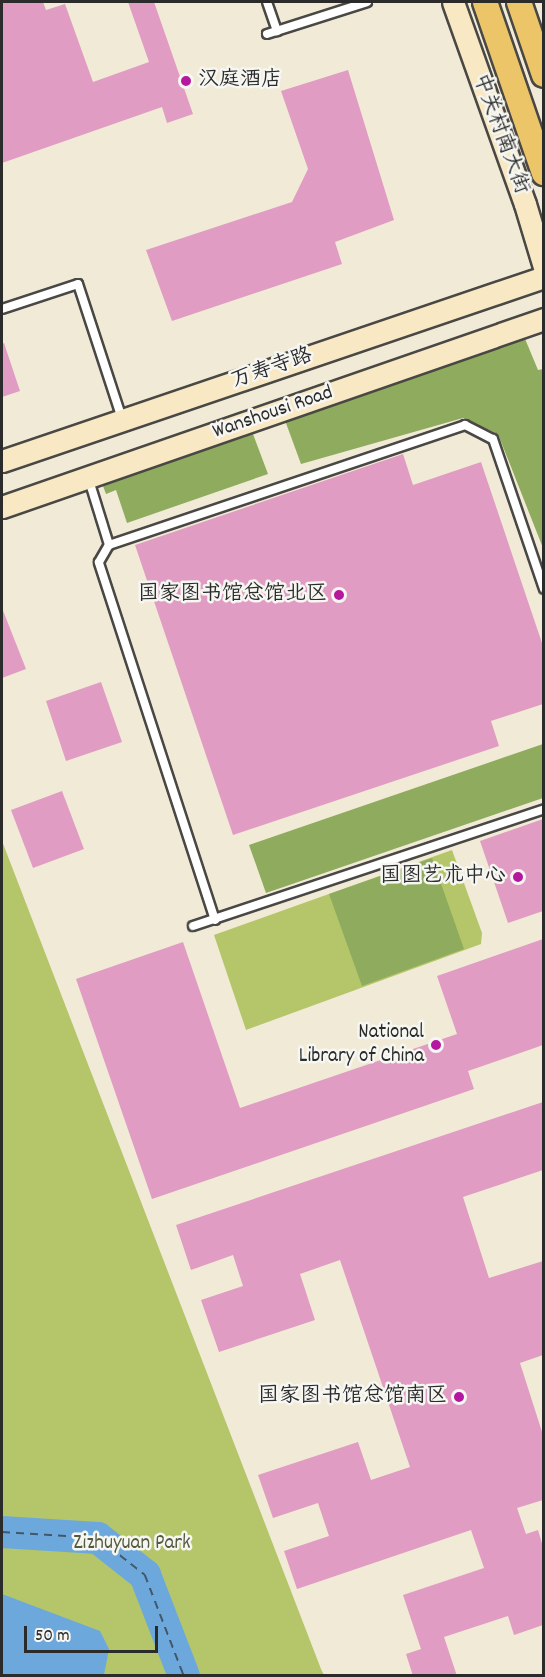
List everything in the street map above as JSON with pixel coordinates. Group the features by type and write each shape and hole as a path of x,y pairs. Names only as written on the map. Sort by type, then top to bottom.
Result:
{"main road":[{"path":"485,2 543,173"},
{"path":"519,2 543,75"}],"street":[{"name":"中关村南大街","path":"453,2 525,204 543,267"},
{"name":"万寿寺路","path":"2,461 543,277"},
{"name":"Wanshousi Road","path":"2,507 543,319"}],"lane":[{"path":"267,2 277,31"},
{"path":"267,34 367,2"},
{"path":"2,309 78,284 123,420"},
{"path":"214,920 99,562 109,545 465,425 493,439 543,589"},
{"path":"87,477 109,545"},
{"path":"194,926 543,809"}],"green space":[{"path":"523,334 538,370 543,369 543,548 498,434 463,418 301,464 283,415"},
{"path":"250,426 268,474 127,523 116,490 106,494 100,478"},
{"path":"543,744 543,798 266,893 249,845"},
{"name":"Zizhuyuan Park","path":"2,841 321,1669 324,1675 2,1675"},
{"path":"452,850 482,933 481,944 246,1030 214,935"},
{"path":"432,858 464,949 362,986 329,894"}],"water":[{"path":"2,1594 100,1631 109,1649 104,1675 2,1675"}],"building":[{"path":"2,2 43,2 46,10 65,4 93,82 149,62 128,2 154,2 193,114 167,123 162,107 2,163"},
{"path":"348,70 394,220 335,242 342,264 172,321 146,250 292,202 308,169 281,91"},
{"path":"4,343 20,391 2,397 2,344"},
{"name":"国家图书馆总馆北区","path":"403,454 413,485 481,462 543,646 543,704 491,721 499,746 233,835 135,545"},
{"path":"2,608 26,669 2,678"},
{"path":"101,682 122,742 66,761 46,701"},
{"path":"62,791 84,849 33,868 11,810"},
{"name":"国图艺术中心","path":"543,819 543,911 508,923 480,841"},
{"path":"543,939 543,1045 468,1071 474,1089 152,1199 76,979 183,942 240,1108 457,1034 437,976"},
{"name":"国家图书馆总馆南区","path":"543,1102 543,1170 463,1197 489,1278 543,1261 543,1355 520,1363 543,1435 543,1500 517,1508 526,1534 538,1530 543,1547 543,1625 514,1635 508,1616 444,1637 457,1676 413,1676 406,1654 421,1649 403,1595 484,1568 471,1530 297,1589 284,1551 329,1536 318,1503 273,1518 258,1475 358,1442 371,1480 410,1467 340,1260 300,1274 315,1320 219,1352 201,1300 243,1286 233,1255 191,1270 176,1225"}],"waterway":[{"path":"2,1532 98,1538 145,1575 184,1676"}],"ferry route":[{"path":"2,1532 98,1538 145,1575 184,1676"}],"place":[{"name":"汉庭酒店","path":"186,81"},
{"name":"国家图书馆总馆北区","path":"339,595"},
{"name":"国图艺术中心","path":"518,877"},
{"name":"National Library of China","path":"436,1045"},
{"name":"国家图书馆总馆南区","path":"459,1397"}]}
